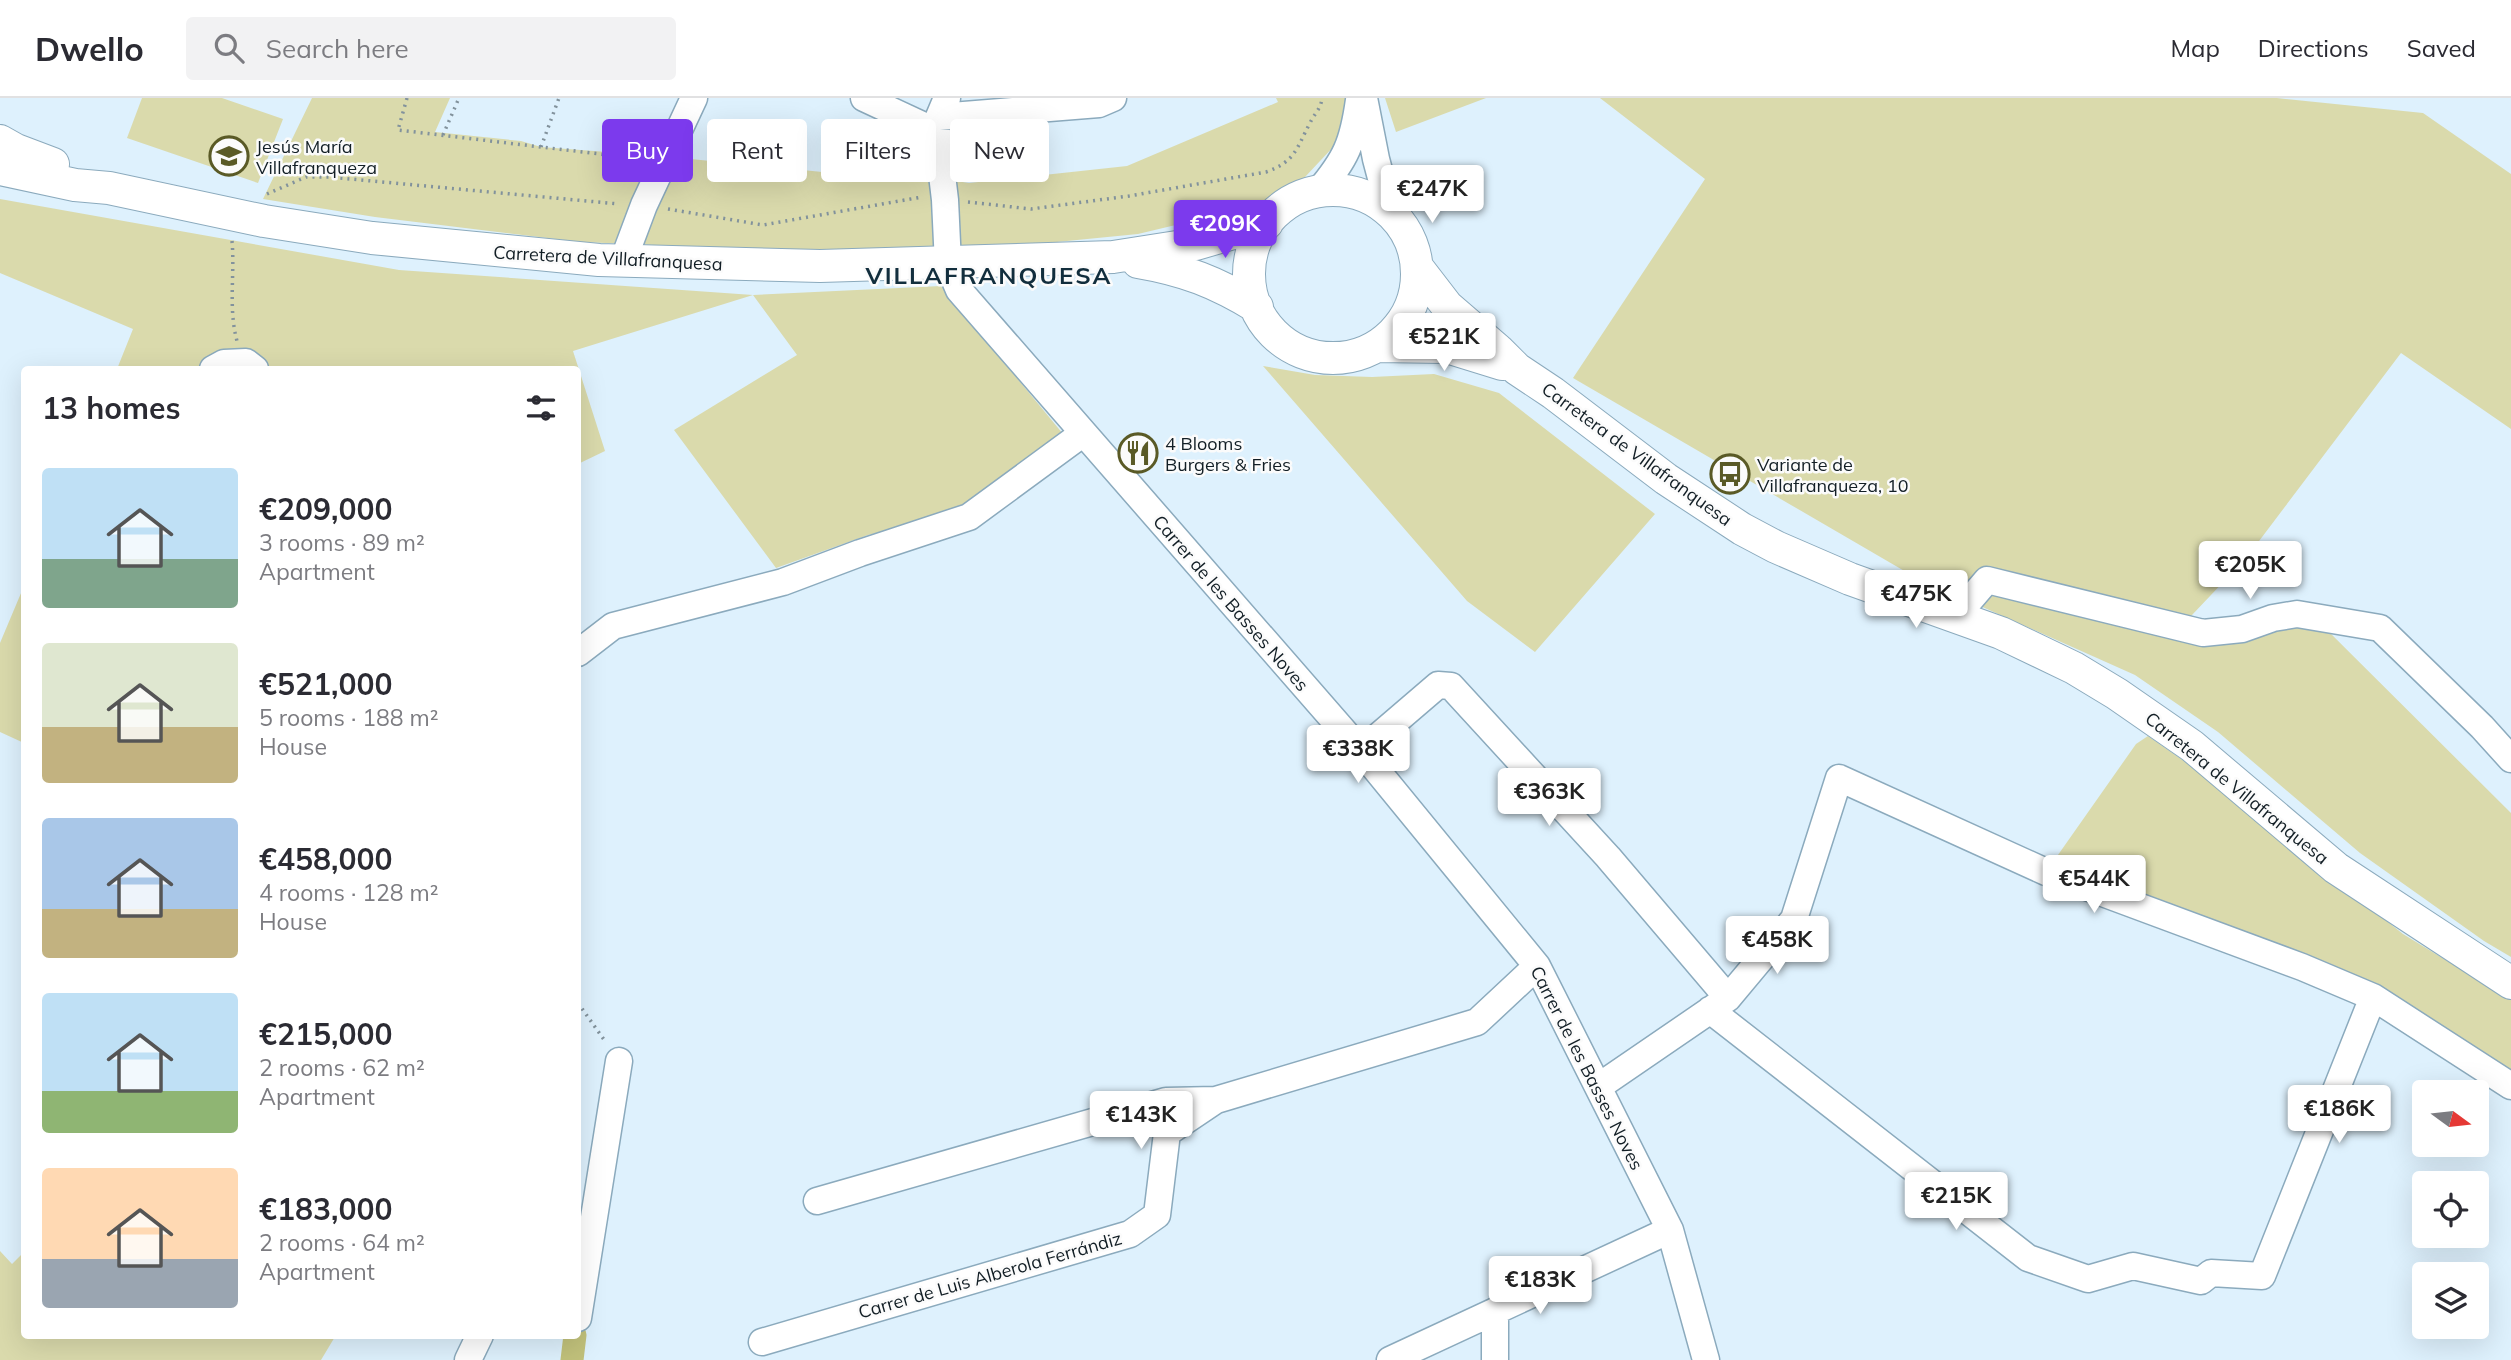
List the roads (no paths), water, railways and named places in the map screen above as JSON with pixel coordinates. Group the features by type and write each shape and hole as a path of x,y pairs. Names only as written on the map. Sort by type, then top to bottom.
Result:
{"main road":[{"name":"Carretera de Villafranquesa","path":"0,141 109,188"},
{"name":"Carretera de Villafranquesa","path":"0,169 75,186 109,188 251,218 372,238 537,256 623,261 764,266 948,264 1113,257 1196,244 1267,223"},
{"path":"1337,190 1356,193 1390,212 1408,237 1417,267 1417,282 1408,312 1395,331 1377,346 1361,353 1325,358 1291,347 1277,336 1256,307 1251,290 1250,272 1258,238 1267,223 1290,202 1318,192 1337,190"},
{"name":"Carretera de Villafranquesa","path":"1113,257 1194,274 1227,289 1256,307"},
{"name":"Carretera de Villafranquesa","path":"1417,267 1439,298 1517,369 1691,497 1776,547 1850,579 1957,615 2035,648 2074,668 2127,700 2192,746 2336,867 2511,983"},
{"name":"Carretera de Villafranquesa","path":"1377,346 1447,347 1517,369"}],"street":[{"path":"623,261 644,205 694,98"},
{"path":"864,98 941,116 1099,104 1113,98"},
{"path":"1318,192 1349,149 1362,98"},
{"path":"1362,98 1390,212"},
{"path":"941,116 948,264"},
{"name":"Carrer de les Basses Noves","path":"948,264 959,290 1361,751 1537,966 1670,1230 1706,1360"},
{"path":"218,366 224,363 251,365"},
{"path":"581,651 613,626 783,582 969,517 1082,434"},
{"path":"1957,615 1987,580 2203,633 2242,629 2273,618 2297,614 2380,628 2511,759"},
{"path":"1361,751 1437,685 1451,686 1608,857 1719,1004 2028,1258 2088,1279 2133,1266 2201,1281 2211,1273 2262,1276 2373,997"},
{"path":"1598,1087 1719,1004 1794,919 1839,778 2046,872 2302,967 2373,997 2511,1086"},
{"name":"Carrer de Luis Alberola Ferrándiz","path":"817,1201 1166,1101 1216,1100 1477,1021 1537,966"},
{"path":"581,1299 619,1061"},
{"name":"Carrer de Luis Alberola Ferrándiz","path":"762,1342 1130,1234 1157,1215 1167,1133 1216,1100"},
{"path":"1390,1360 1670,1230"},
{"path":"1495,1311 1495,1360"},
{"path":"468,1360 478,1339"}],"waterway":[{"path":"572,1360 575,1339"}],"place":[{"name":"Jesús María Villafranqueza","path":"229,156"},
{"name":"4 Blooms Burgers & Fries","path":"1138,453"},
{"name":"Variante de Villafranqueza, 10","path":"1730,474"}],"district":[{"name":"VILLAFRANQUESA","path":"989,275"}]}
